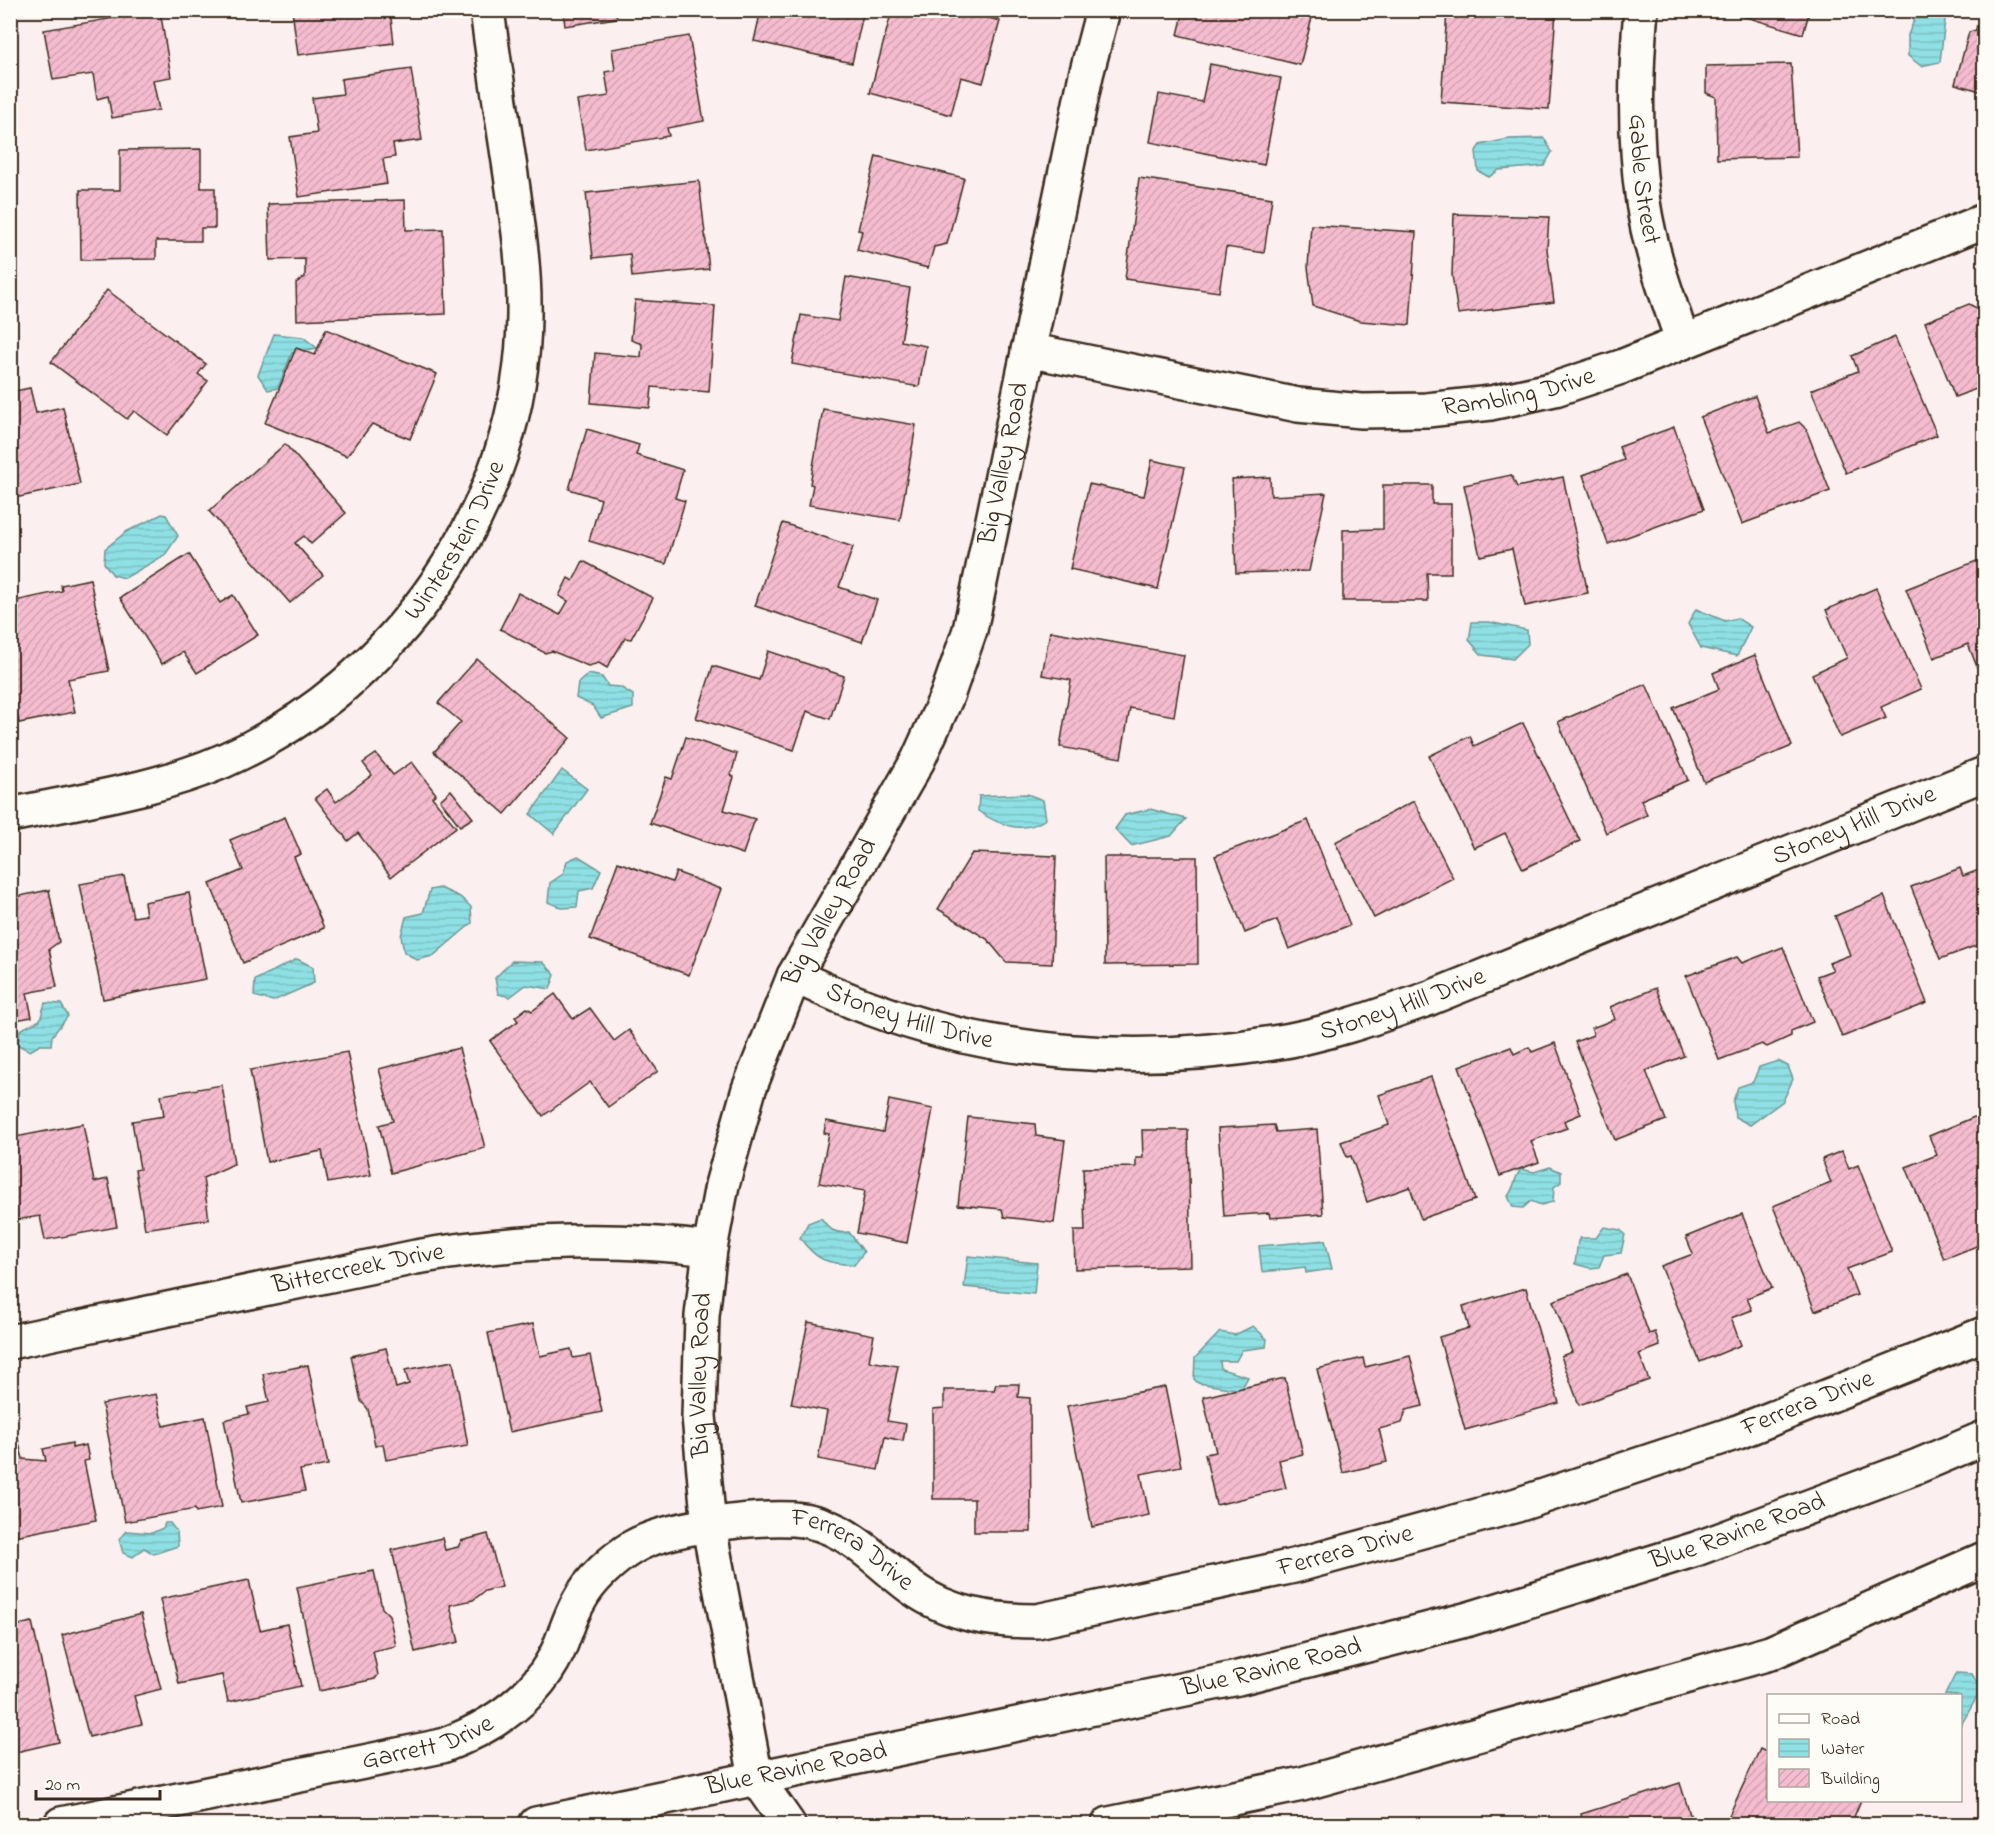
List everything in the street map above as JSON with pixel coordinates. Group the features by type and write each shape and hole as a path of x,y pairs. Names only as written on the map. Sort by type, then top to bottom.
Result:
{"street":[{"name":"Winterstein Drive","path":"10,815 157,784 223,761 286,728 343,687 393,638 417,611 456,553 500,457 517,388 524,319 522,248 487,10"},
{"name":"Big Valley Road","path":"788,1824 756,1778 709,1527 699,1416 702,1316 710,1249 722,1185 748,1089 794,976 918,760 947,696 970,630 1086,75 1103,10"},
{"name":"Gable Street","path":"1641,10 1636,66 1636,135 1644,204 1659,272 1683,342"},
{"name":"Rambling Drive","path":"1028,350 1298,405 1362,411 1406,411 1491,403 1555,389 1683,342 1984,221"},
{"name":"Stoney Hill Drive","path":"794,976 870,1008 949,1032 1029,1047 1111,1054 1181,1054 1274,1043 1353,1024 1430,998 1984,774"},
{"name":"Bittercreek Drive","path":"10,1341 479,1246 565,1240 652,1242 710,1249"},
{"name":"Ferrera Drive","path":"709,1527 759,1520 794,1519 824,1525 851,1538 928,1598 962,1613 999,1621 1037,1621 1293,1566 1517,1505 1738,1432 1984,1334"},
{"name":"Blue Ravine Road","path":"536,1824 1238,1678 1469,1619 1696,1549 1918,1466 1984,1438"},
{"name":"Garrett Drive","path":"61,1824 442,1746 477,1733 509,1712 535,1685 557,1654 579,1601 597,1576 633,1547 673,1532 709,1527"},
{"path":"1108,1824 1302,1784 1770,1653 1984,1559"}],"water":[{"path":"1918,11 1946,11 1940,62 1921,66 1908,56 1908,35"},
{"path":"1544,138 1552,152 1544,166 1499,170 1489,177 1478,171 1476,151 1480,145 1509,139"},
{"path":"274,334 303,337 317,348 292,353 278,388 268,390 258,375"},
{"path":"162,514 166,515 178,536 165,555 125,578 113,575 104,563 105,549 126,532"},
{"path":"1696,609 1725,621 1737,618 1751,627 1737,656 1701,648 1688,624"},
{"path":"1472,622 1489,622 1527,630 1528,644 1513,659 1482,655 1469,640"},
{"path":"588,674 602,677 608,686 620,687 633,695 633,708 601,718 593,706 576,698 578,683"},
{"path":"562,770 587,789 554,834 530,814"},
{"path":"1027,794 1043,800 1046,819 1037,824 1011,826 1002,824 978,811 979,796"},
{"path":"1150,809 1186,819 1171,836 1131,846 1115,829 1125,815"},
{"path":"578,856 601,870 593,888 579,891 577,907 562,908 548,902 550,883 563,874 567,861"},
{"path":"440,888 460,897 471,907 472,923 433,956 417,960 404,952 401,936 406,917 423,913 430,890"},
{"path":"297,959 313,967 314,983 273,1001 254,996 255,980"},
{"path":"512,961 543,962 555,975 550,989 526,985 510,997 498,994 495,978"},
{"path":"45,1003 61,1004 68,1016 52,1036 51,1045 40,1045 30,1051 18,1045 20,1030 40,1020"},
{"path":"1778,1061 1788,1066 1793,1079 1783,1101 1750,1125 1735,1117 1733,1101 1738,1087 1753,1082 1759,1067"},
{"path":"1550,1167 1561,1172 1561,1182 1554,1187 1553,1202 1541,1205 1531,1201 1523,1208 1513,1207 1508,1196 1521,1169 1534,1172"},
{"path":"821,1218 833,1230 849,1232 864,1252 854,1265 829,1262 817,1256 800,1238 808,1223"},
{"path":"1604,1227 1620,1230 1625,1234 1621,1253 1604,1255 1599,1267 1590,1268 1575,1264 1580,1238 1596,1238"},
{"path":"1325,1240 1332,1269 1306,1273 1305,1267 1262,1272 1259,1246"},
{"path":"968,1256 1037,1263 1034,1294 964,1287"},
{"path":"1253,1326 1267,1339 1266,1347 1242,1350 1236,1361 1220,1361 1221,1369 1248,1377 1241,1390 1198,1383 1194,1379 1195,1358 1220,1332 1235,1335"},
{"path":"165,1523 170,1523 177,1532 178,1546 154,1554 144,1548 133,1557 123,1553 119,1539 126,1531 152,1533 163,1528"},
{"path":"1956,1673 1972,1674 1981,1690 1962,1723 1962,1694 1946,1694"}],"building":[{"path":"160,10 171,77 153,80 159,110 112,118 108,96 97,99 93,74 53,80 44,30"},
{"path":"292,10 390,10 394,43 298,55"},
{"path":"563,10 618,10 616,18 565,26"},
{"path":"761,10 864,10 852,63 754,41"},
{"path":"892,10 961,10 1000,21 983,83 961,77 951,115 870,93"},
{"path":"1184,10 1314,10 1300,65 1178,35"},
{"path":"1447,10 1556,11 1549,109 1441,102"},
{"path":"1741,10 1810,10 1803,34 1739,15"},
{"path":"1981,10 1984,10 1984,92 1955,84 1969,32 1976,30"},
{"path":"689,36 704,121 667,128 669,136 586,150 577,101 609,96 605,72 615,70 612,49"},
{"path":"1210,64 1281,78 1264,165 1150,142 1159,94 1202,102"},
{"path":"1791,64 1797,157 1717,159 1716,97 1706,93 1706,66"},
{"path":"411,69 422,140 393,144 395,157 383,159 387,184 299,197 290,137 317,133 312,98 343,94 341,79"},
{"path":"201,149 201,188 215,188 215,228 201,228 201,241 156,241 156,259 81,260 80,190 120,190 120,150"},
{"path":"876,156 964,178 947,244 934,247 928,268 857,250 862,231 858,230"},
{"path":"1139,178 1272,198 1264,253 1226,247 1219,292 1125,279"},
{"path":"699,181 709,269 632,277 630,254 593,258 586,193"},
{"path":"405,200 406,230 443,229 446,314 297,320 296,283 305,277 305,259 270,260 268,204"},
{"path":"1454,214 1549,217 1547,249 1554,302 1458,314 1452,275"},
{"path":"1311,225 1416,232 1410,325 1360,321 1313,306 1308,267"},
{"path":"846,277 910,288 901,341 926,346 919,387 792,364 801,315 838,321"},
{"path":"107,290 206,364 198,374 208,381 167,435 134,411 127,419 51,362"},
{"path":"635,300 715,306 709,392 652,387 650,408 591,403 595,353 641,357 642,344 631,340"},
{"path":"1969,304 1978,309 1984,307 1984,386 1955,397 1925,322"},
{"path":"326,329 437,374 410,439 372,424 347,456 265,423 296,348 315,355"},
{"path":"1895,337 1937,435 1846,473 1811,390 1858,371 1852,356"},
{"path":"30,388 36,413 63,407 80,484 10,499 10,392"},
{"path":"1755,396 1769,433 1799,422 1806,429 1830,491 1742,524 1700,417"},
{"path":"823,409 916,425 900,520 809,505 813,485 810,484"},
{"path":"1674,427 1704,509 1608,544 1583,475 1624,460 1619,447"},
{"path":"587,429 639,445 636,455 683,470 675,498 685,501 666,564 589,541 601,499 569,489"},
{"path":"285,444 346,513 311,544 304,536 295,543 323,575 290,603 209,511"},
{"path":"1152,460 1185,467 1158,589 1070,569 1089,484 1144,496"},
{"path":"1511,475 1517,487 1563,477 1588,593 1525,606 1512,549 1480,556 1464,485"},
{"path":"1270,477 1271,496 1326,493 1309,571 1236,573 1232,479"},
{"path":"1383,485 1432,485 1432,504 1451,504 1451,573 1427,573 1428,601 1343,601 1343,530 1383,529"},
{"path":"783,523 853,547 839,587 877,600 862,642 755,606"},
{"path":"189,554 220,603 233,595 258,635 197,673 183,652 162,664 120,598"},
{"path":"1984,558 1983,682 1968,644 1934,658 1906,589"},
{"path":"583,561 653,598 631,639 625,638 607,668 599,663 588,666 552,651 545,653 500,629 518,593 560,615 568,601 559,596 568,578 573,581"},
{"path":"90,579 109,671 68,679 75,712 19,723 10,684 10,602 62,591 61,585"},
{"path":"1876,588 1921,689 1881,707 1886,718 1840,737 1812,674 1847,658 1826,610"},
{"path":"1050,631 1184,655 1174,716 1130,708 1121,758 1060,747 1071,680 1042,675"},
{"path":"768,651 844,676 830,719 807,711 794,750 696,718 713,666 759,680"},
{"path":"1755,655 1792,746 1704,782 1673,708 1719,689 1713,673"},
{"path":"477,659 570,738 505,814 434,752 461,722 438,703"},
{"path":"1646,684 1688,780 1641,800 1647,815 1606,833 1558,722"},
{"path":"1523,723 1580,841 1523,869 1505,833 1474,848 1429,756 1470,736 1474,746"},
{"path":"686,737 737,754 731,775 734,777 724,810 755,819 743,854 650,823 666,777 672,779"},
{"path":"376,754 393,775 412,762 436,794 432,797 456,827 391,877 358,833 348,841 315,798 327,789 336,802 372,775 363,763"},
{"path":"451,790 473,818 460,826 440,800"},
{"path":"1414,801 1453,878 1374,918 1335,842"},
{"path":"285,817 301,854 294,857 324,928 243,963 210,884 243,870 230,840"},
{"path":"1308,820 1350,925 1289,949 1277,920 1245,933 1215,856"},
{"path":"972,853 1056,856 1052,964 1006,962 987,939 938,909"},
{"path":"1104,857 1197,857 1198,964 1105,965"},
{"path":"618,862 672,882 676,872 721,889 689,975 590,939"},
{"path":"1960,868 1963,876 1984,868 1984,959 1978,945 1940,959 1911,887"},
{"path":"124,876 133,917 146,915 144,902 189,893 206,979 103,999 80,884"},
{"path":"49,890 59,942 49,949 57,987 27,993 32,1017 10,1021 10,898"},
{"path":"1884,896 1927,1003 1842,1037 1817,976 1833,970 1829,963 1850,955 1835,916"},
{"path":"1783,947 1813,1022 1791,1031 1791,1036 1767,1047 1762,1044 1719,1060 1686,976 1737,957 1742,963"},
{"path":"1656,988 1684,1056 1646,1071 1666,1120 1615,1140 1575,1042 1593,1035 1592,1028 1615,1019 1610,1007"},
{"path":"555,994 573,1019 590,1008 614,1041 629,1030 658,1071 608,1107 590,1082 543,1116 490,1041 518,1021 515,1017 527,1008 532,1011"},
{"path":"1555,1043 1581,1114 1564,1121 1567,1128 1531,1141 1539,1162 1500,1176 1459,1066 1511,1047 1514,1054 1529,1047 1532,1052"},
{"path":"459,1048 485,1148 391,1173 379,1125 393,1121 379,1069"},
{"path":"347,1052 371,1175 328,1183 322,1151 267,1162 250,1070"},
{"path":"1431,1077 1475,1200 1421,1219 1410,1187 1367,1202 1351,1156 1347,1157 1341,1142 1389,1125 1379,1095"},
{"path":"222,1085 234,1164 203,1178 209,1219 145,1229 135,1170 140,1169 132,1121 164,1116 161,1095"},
{"path":"889,1100 933,1109 907,1243 857,1233 865,1191 819,1183 829,1134 824,1133 826,1121 883,1132"},
{"path":"1984,1113 1984,1213 1981,1214 1984,1222 1984,1243 1944,1259 1906,1167 1937,1155 1929,1136"},
{"path":"968,1117 1035,1124 1036,1136 1065,1140 1054,1223 1004,1217 1002,1209 958,1205"},
{"path":"83,1124 94,1182 108,1179 117,1227 45,1240 40,1216 16,1220 10,1190 10,1138"},
{"path":"1274,1125 1276,1132 1317,1129 1323,1214 1270,1218 1269,1213 1224,1216 1218,1128"},
{"path":"1142,1130 1188,1130 1191,1266 1075,1269 1074,1231 1085,1231 1083,1168 1136,1167 1136,1158 1143,1158"},
{"path":"1842,1151 1849,1169 1858,1165 1892,1252 1847,1269 1857,1295 1815,1311 1773,1206 1831,1183 1822,1159"},
{"path":"1742,1214 1772,1288 1747,1298 1752,1310 1731,1318 1741,1345 1700,1362 1661,1266 1693,1254 1686,1237"},
{"path":"1627,1274 1649,1334 1655,1332 1660,1346 1639,1354 1649,1380 1579,1405 1561,1356 1572,1352 1553,1301"},
{"path":"1526,1288 1559,1403 1465,1430 1439,1337 1469,1328 1463,1306"},
{"path":"808,1322 874,1335 869,1361 898,1366 887,1421 906,1424 903,1441 885,1437 878,1470 818,1459 827,1411 791,1404"},
{"path":"533,1324 540,1356 571,1349 573,1358 590,1355 602,1412 509,1432 488,1333"},
{"path":"386,1348 396,1388 409,1384 405,1370 453,1361 468,1446 386,1460 383,1444 375,1446 368,1409 361,1401 351,1356"},
{"path":"1410,1356 1423,1406 1406,1410 1402,1423 1379,1429 1387,1462 1343,1473 1317,1369 1363,1358 1365,1367"},
{"path":"308,1365 328,1465 300,1470 305,1491 241,1503 224,1420 249,1414 247,1407 269,1402 263,1374"},
{"path":"1285,1378 1303,1454 1279,1460 1286,1488 1216,1505 1205,1454 1216,1452 1203,1397"},
{"path":"996,1384 1019,1384 1018,1397 1030,1398 1031,1532 974,1532 974,1499 933,1499 933,1409 944,1408 944,1390 994,1390"},
{"path":"1165,1387 1181,1466 1141,1474 1149,1515 1092,1527 1067,1406"},
{"path":"156,1394 163,1426 205,1417 222,1507 196,1512 195,1509 125,1522 102,1404"},
{"path":"14,1424 23,1459 46,1461 43,1449 72,1443 72,1448 86,1445 89,1460 84,1461 96,1520 10,1537 10,1425"},
{"path":"488,1534 502,1587 485,1591 473,1600 450,1605 459,1642 415,1652 392,1550 442,1538 445,1550 458,1547 461,1541"},
{"path":"374,1571 382,1608 389,1615 396,1646 373,1651 378,1675 375,1679 319,1691 297,1587"},
{"path":"249,1580 260,1630 287,1624 301,1686 228,1702 222,1675 179,1684 160,1599"},
{"path":"141,1614 161,1689 134,1696 142,1724 89,1737 62,1635"},
{"path":"32,1622 59,1742 16,1752 10,1728 10,1627"},
{"path":"1984,1744 1984,1758 1978,1755"},
{"path":"1760,1749 1767,1752 1767,1802 1860,1802 1851,1824 1725,1824"},
{"path":"1680,1783 1693,1824 1583,1824 1581,1814"}]}
